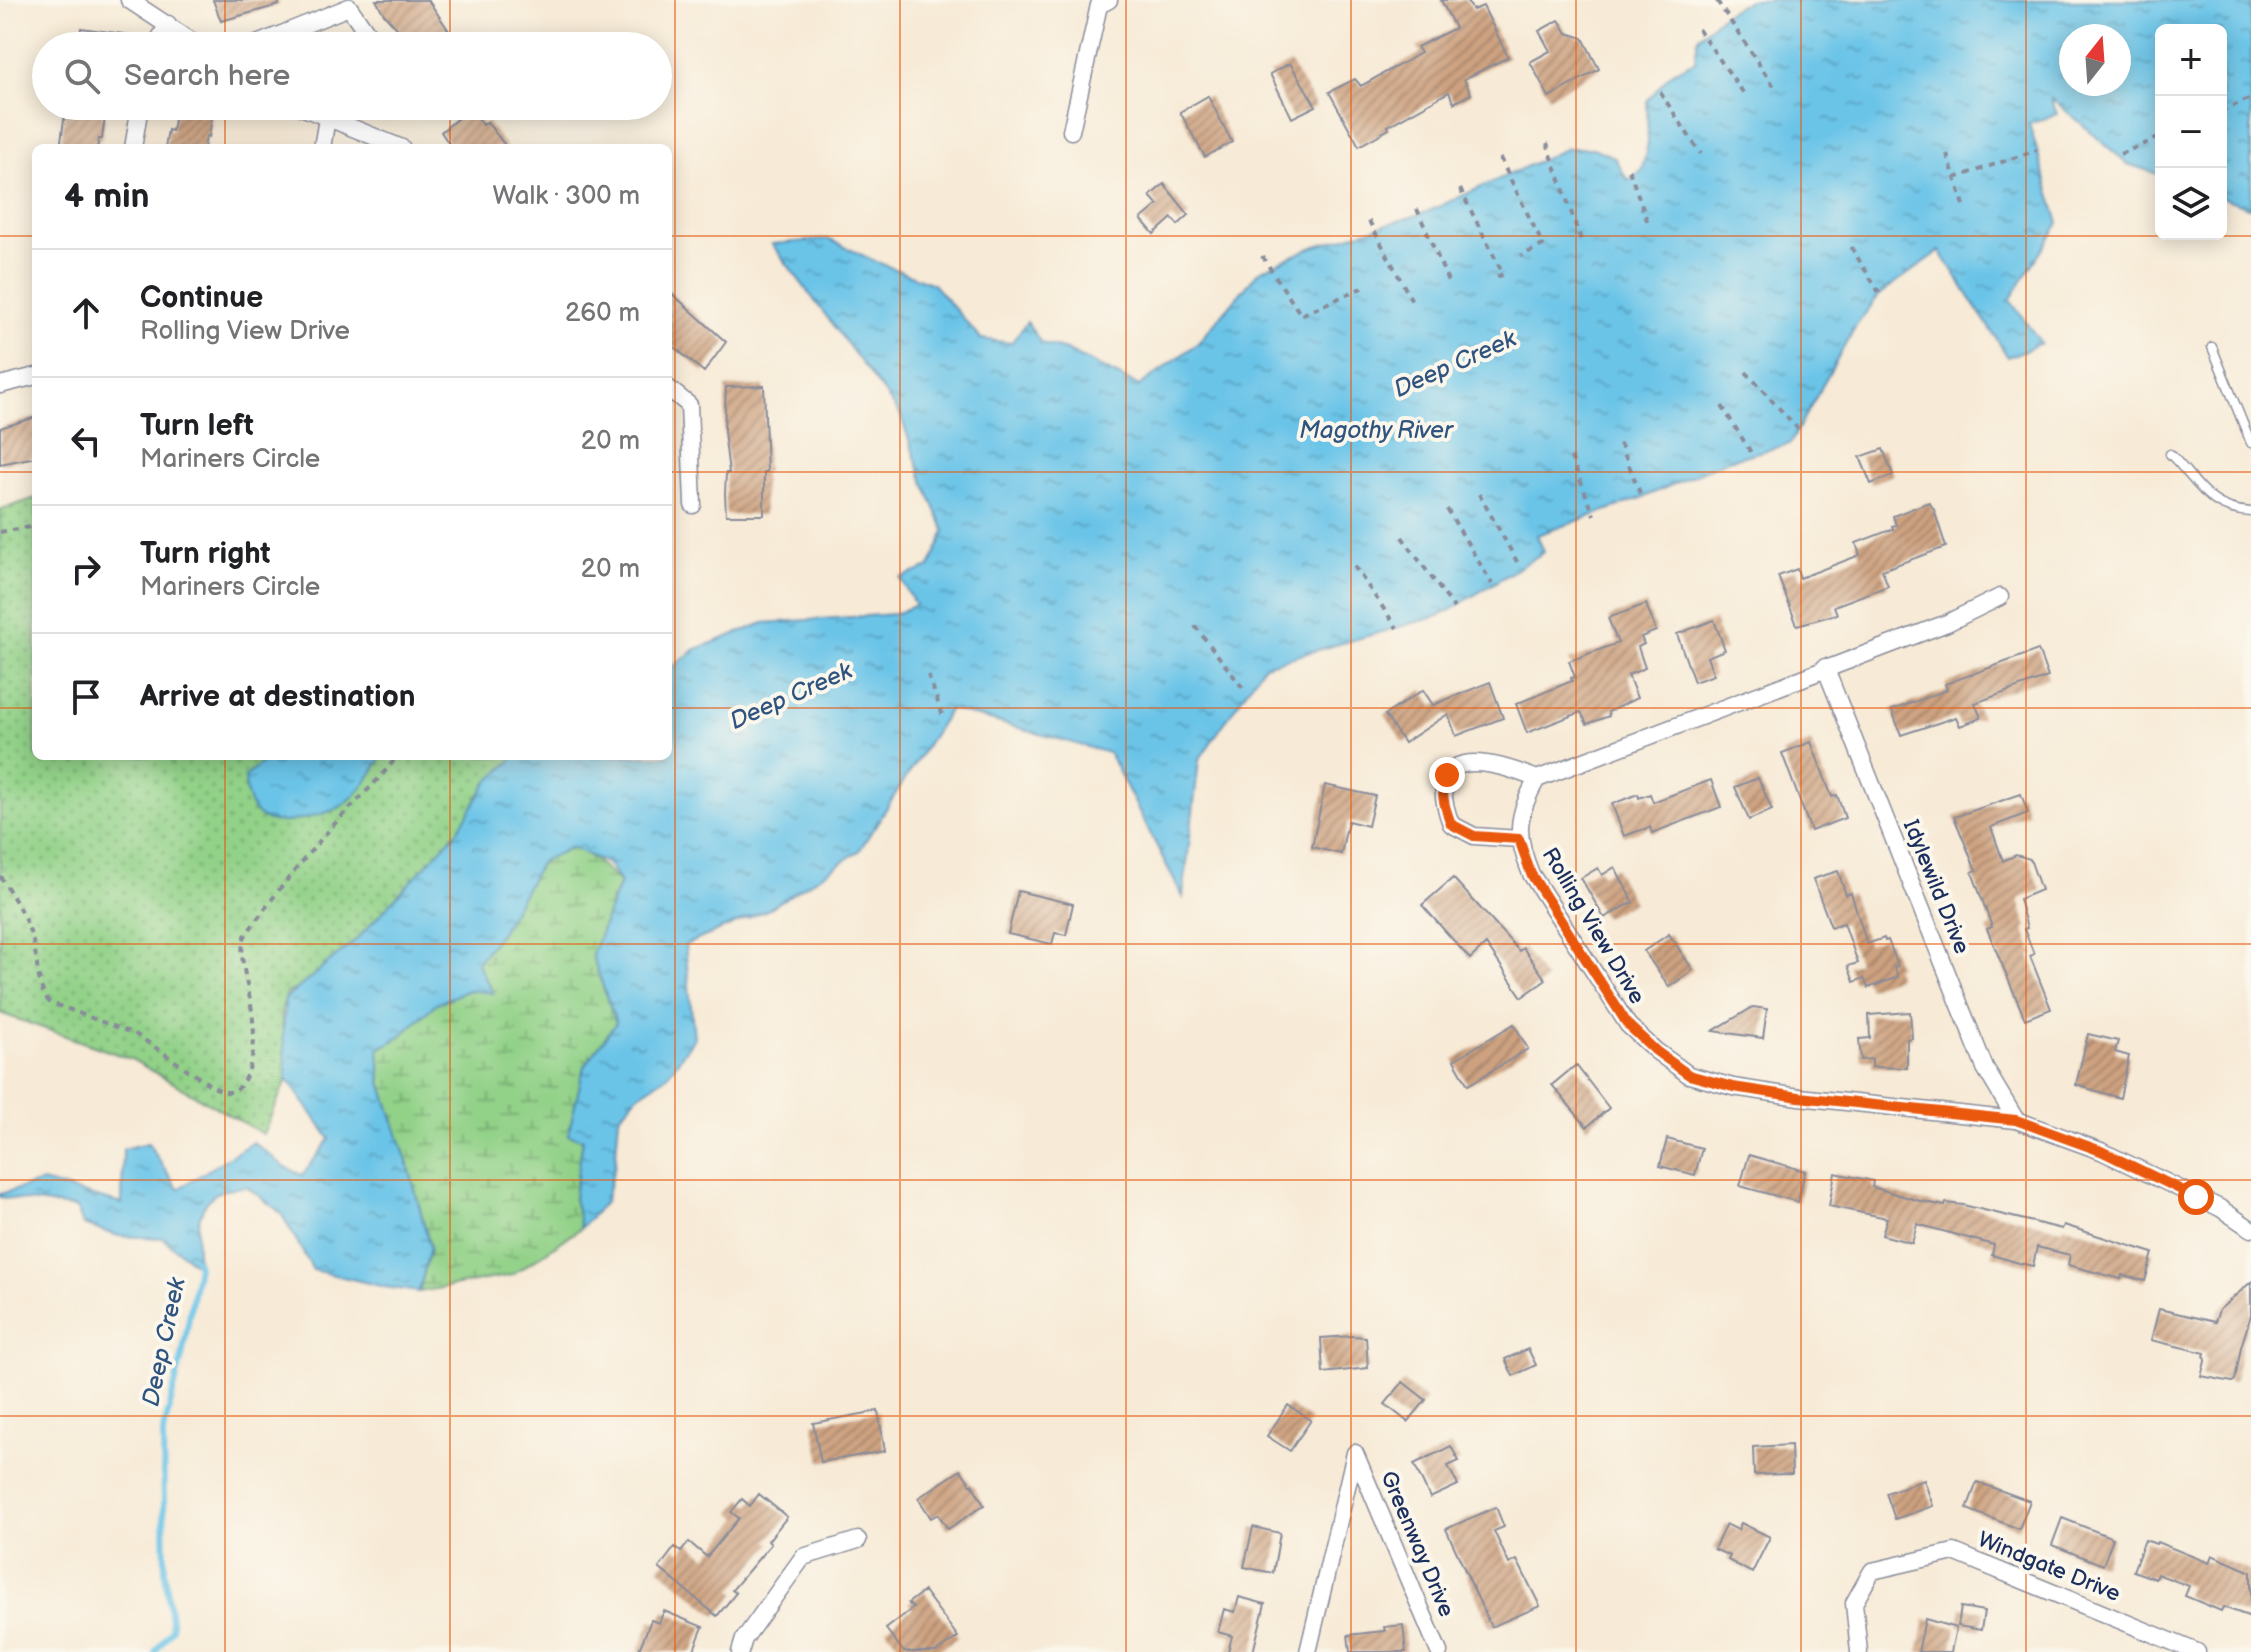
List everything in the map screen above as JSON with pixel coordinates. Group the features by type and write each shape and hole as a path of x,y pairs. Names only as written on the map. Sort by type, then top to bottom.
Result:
{"street":[{"path":"129,0 179,32"},
{"path":"1071,131 1099,5 1109,0"},
{"path":"287,32 349,7 366,32"},
{"path":"163,32 168,24"},
{"path":"134,144 138,120"},
{"path":"323,144 327,120"},
{"path":"332,120 392,144"},
{"path":"0,385 32,377"},
{"path":"672,391 689,405 693,505"},
{"path":"1519,839 1474,836 1451,824 1443,803 1442,786 1447,775 1457,766 1501,765 1537,779 1947,623 2000,597"},
{"name":"Idylewild Drive","path":"1825,667 1985,1068 2016,1120"},
{"name":"Rolling View Drive","path":"1537,779 1524,807 1519,839 1531,874 1628,1025 1689,1075 1733,1087 1799,1097 2016,1120 2101,1151 2220,1208 2251,1229"},
{"name":"Greenway Drive","path":"1308,1652 1355,1453 1439,1652"},
{"path":"740,1652 744,1639 803,1557 858,1540"},
{"name":"Windgate Drive","path":"1859,1652 1854,1603 1872,1571 1954,1552 2197,1652"}],"lane":[{"path":"2212,347 2251,443"},
{"path":"2170,454 2218,505 2234,511 2251,512"}],"path":[{"path":"1717,1 1775,88"},
{"path":"1698,29 1745,95"},
{"path":"1660,92 1701,154"},
{"path":"2227,108 2251,98"},
{"path":"2120,154 2155,139"},
{"path":"1547,143 1581,240"},
{"path":"1955,178 2037,150"},
{"path":"1947,154 1965,208"},
{"path":"1500,158 1543,245 1521,256"},
{"path":"1629,170 1648,223"},
{"path":"1460,189 1503,274 1492,279"},
{"path":"1417,209 1448,281"},
{"path":"1369,221 1412,301"},
{"path":"1851,247 1880,294"},
{"path":"1262,256 1301,315 1366,286"},
{"path":"1746,372 1798,429"},
{"path":"1722,406 1752,454"},
{"path":"1620,443 1642,498"},
{"path":"1571,457 1594,515"},
{"path":"1479,494 1520,567"},
{"path":"1447,509 1492,584"},
{"path":"0,532 32,527"},
{"path":"1402,537 1454,608"},
{"path":"1354,566 1397,628"},
{"path":"1195,626 1246,692"},
{"path":"928,675 944,719"},
{"path":"0,876 18,903 34,945 39,979 49,1002 137,1035 213,1087 235,1092 249,1073 253,1040 253,1014 241,948 245,936 331,827 376,784 394,760"}],"green space":[{"path":"32,499 32,760 544,760 444,852 314,982 287,993 281,1012 287,1079 263,1134 131,1059 0,1013 0,510"},
{"path":"571,847 588,854 620,882 592,955 616,1023 584,1067 569,1135 583,1139 574,1198 581,1228 512,1275 419,1292 430,1247 410,1171 381,1082 378,1049 400,1037 434,1005 468,990 493,992 476,963 501,932 541,862"}],"water":[{"name":"Magothy River","path":"1749,0 2251,0 2251,208 2227,199 2227,24 2155,24 2155,173 2128,164 2050,97 2057,114 2029,124 2059,223 2010,300 2041,343 2008,357 1940,251 1880,294 1855,327 1790,444 1728,460 1642,498 1537,535 1544,552 1442,615 1264,665 1199,760 1183,897 1109,753 950,709 859,851 767,910 685,945 694,1038 668,1075 638,1095 619,1117 615,1164 605,1202 581,1228 574,1198 583,1139 568,1135 584,1067 616,1023 592,955 620,882 608,864 571,847 541,862 501,932 477,963 493,993 468,990 434,1005 400,1037 379,1049 381,1082 410,1171 430,1247 419,1292 313,1270 281,1213 246,1186 215,1194 203,1209 198,1227 198,1266 162,1238 119,1236 83,1225 77,1208 0,1197 0,1194 42,1182 122,1204 123,1149 148,1143 178,1189 253,1142 286,1168 302,1175 330,1139 287,1079 283,1033 285,999 357,939 457,832 487,783 511,760 672,760 672,668 694,650 764,623 895,614 915,605 900,578 930,567 945,531 900,414 772,244 828,239 933,284 981,339 1011,343 1027,322 1041,343 1066,350 1139,386 1198,343 1259,271 1313,247 1427,212 1567,148 1593,148 1614,157 1628,181 1642,170 1648,143 1647,101 1671,73 1695,61 1698,37 1724,14"},
{"path":"264,760 380,760 360,789 340,807 286,822 274,822 257,814 247,793 245,777"}],"building":[{"path":"213,0 278,0 279,5 221,21"},
{"path":"376,0 428,0 450,32 400,32"},
{"path":"1441,0 1466,0 1473,10 1483,6 1508,57 1464,79 1471,94 1454,103 1449,92 1359,146 1329,92 1355,79 1361,86 1421,53 1417,47 1455,28"},
{"path":"1559,20 1567,33 1583,38 1599,69 1549,97 1530,62 1550,51 1539,31"},
{"path":"81,28 110,32 81,32"},
{"path":"1290,63 1316,106 1292,118 1270,74"},
{"path":"1208,96 1232,142 1205,157 1180,112"},
{"path":"64,120 105,120 102,139 98,144 61,144"},
{"path":"174,120 211,120 205,144 166,144 168,130 172,131"},
{"path":"456,120 479,120 483,125 487,122 504,144 449,144 441,132"},
{"path":"1164,184 1189,215 1178,225 1172,218 1154,234 1141,219 1158,205 1150,196"},
{"path":"672,294 726,342 704,372 672,345"},
{"path":"764,386 767,472 764,472 764,515 726,515 726,473 729,473 724,431 726,387"},
{"path":"32,418 32,458 0,464 0,428"},
{"path":"1883,449 1893,475 1871,484 1860,457"},
{"path":"1929,502 1946,547 1882,570 1888,586 1834,606 1837,614 1797,625 1778,576 1797,569 1800,578 1860,555 1856,543 1893,529 1892,526 1896,525 1893,516"},
{"path":"1646,604 1656,631 1641,637 1644,644 1638,647 1645,668 1628,675 1637,698 1608,712 1609,716 1587,724 1581,712 1527,733 1516,704 1572,681 1571,678 1575,677 1569,661 1618,643 1608,618"},
{"path":"1714,620 1725,650 1707,657 1714,675 1694,682 1677,634"},
{"path":"2038,650 2048,677 1975,703 1981,718 1960,726 1956,717 1901,735 1892,710 1947,690 1945,684"},
{"path":"1490,682 1503,718 1456,736 1448,714 1404,743 1385,715 1423,690 1433,705"},
{"path":"1811,742 1832,797 1837,795 1845,818 1811,831 1782,753"},
{"path":"1758,778 1772,810 1749,820 1735,787"},
{"path":"1711,780 1721,807 1652,833 1650,827 1624,836 1612,804 1638,794 1639,798 1650,794 1653,802"},
{"path":"1325,785 1375,796 1368,826 1348,821 1341,854 1312,847"},
{"path":"2021,794 2028,813 1991,827 2003,861 2016,855 2030,859 2041,890 2019,899 2027,928 2024,929 2034,954 2030,956 2051,1009 2025,1019 1987,929 1992,927 1972,872 1976,870 1954,817"},
{"path":"1615,867 1633,902 1604,918 1581,878 1598,868 1602,875"},
{"path":"1838,871 1846,895 1851,893 1867,944 1884,938 1888,940 1898,966 1894,967 1898,977 1868,988 1864,978 1854,982 1848,966 1858,963 1844,923 1831,927 1813,879"},
{"path":"1453,878 1519,951 1523,948 1546,980 1522,997 1486,944 1470,959 1422,905"},
{"path":"1018,891 1073,904 1066,935 1055,933 1052,944 1008,934"},
{"path":"1669,934 1693,970 1669,987 1644,951"},
{"path":"1753,1007 1767,1009 1763,1038 1713,1031"},
{"path":"1910,1012 1912,1038 1907,1039 1907,1068 1872,1067 1872,1059 1861,1060 1859,1039 1870,1038 1869,1015"},
{"path":"1514,1024 1528,1049 1468,1085 1454,1060"},
{"path":"2088,1034 2118,1041 2115,1052 2129,1056 2120,1098 2076,1085"},
{"path":"1576,1065 1609,1108 1587,1127 1552,1085"},
{"path":"1667,1139 1702,1148 1695,1175 1660,1166"},
{"path":"1749,1155 1805,1171 1798,1202 1740,1186"},
{"path":"1835,1173 1873,1181 1872,1187 1920,1201 1945,1206 1946,1203 1963,1205 2062,1229 2064,1225 2153,1253 2145,1281 2122,1275 2121,1279 2068,1265 2070,1255 2037,1247 2033,1266 2019,1263 1992,1255 1994,1245 1917,1224 1912,1243 1882,1235 1887,1218 1829,1206"},
{"path":"2251,1282 2251,1315 2232,1382 2201,1376 2205,1353 2151,1340 2159,1309 2215,1322 2219,1310"},
{"path":"1366,1337 1368,1368 1323,1373 1321,1338"},
{"path":"1528,1349 1536,1365 1513,1376 1505,1359"},
{"path":"1403,1382 1426,1400 1408,1422 1385,1404"},
{"path":"1288,1405 1311,1420 1290,1451 1267,1436"},
{"path":"878,1411 885,1451 821,1462 813,1423"},
{"path":"1791,1445 1792,1474 1754,1475 1753,1447"},
{"path":"1451,1446 1459,1461 1448,1466 1458,1485 1430,1498 1414,1464"},
{"path":"961,1470 984,1505 948,1529 938,1514 931,1518 918,1498"},
{"path":"1924,1480 1933,1506 1895,1519 1886,1493"},
{"path":"1977,1482 2030,1501 2019,1529 1967,1509"},
{"path":"759,1494 787,1517 768,1541 771,1544 732,1590 736,1593 717,1616 659,1568 675,1547 681,1552 689,1542 707,1557 739,1518 731,1512 742,1499 750,1506"},
{"path":"1496,1507 1504,1527 1494,1531 1509,1564 1517,1560 1540,1606 1491,1627 1446,1529"},
{"path":"2062,1518 2113,1538 2103,1565 2052,1545"},
{"path":"1741,1523 1770,1537 1752,1573 1728,1560 1730,1556 1714,1549 1726,1524 1738,1530"},
{"path":"1253,1527 1280,1533 1273,1573 1244,1567"},
{"path":"2145,1540 2209,1563 2212,1555 2251,1572 2251,1617 2223,1607 2221,1611 2185,1596 2189,1586 2157,1574 2155,1579 2133,1571"},
{"path":"924,1591 958,1637 936,1652 904,1652 886,1629 913,1608 908,1603"},
{"path":"1239,1597 1265,1604 1253,1652 1228,1652 1232,1636 1218,1632 1224,1609 1235,1612"},
{"path":"1961,1607 1984,1611 1981,1630 1958,1626"},
{"path":"664,1611 703,1627 693,1652 638,1652 651,1620 659,1623"},
{"path":"1925,1619 1956,1628 1951,1652 1918,1652"},
{"path":"1403,1625 1406,1652 1350,1652 1348,1635 1385,1631 1384,1627"}],"waterway":[{"name":"Deep Creek","path":"155,1652 172,1629 165,1572 163,1434 182,1357 198,1266 196,1260"}],"route":[{"path":"1447,775 1442,786 1443,803 1451,824 1474,836 1519,839 1531,874 1628,1025 1689,1075 1733,1087 1799,1097 2016,1120 2101,1151 2196,1197"}]}
